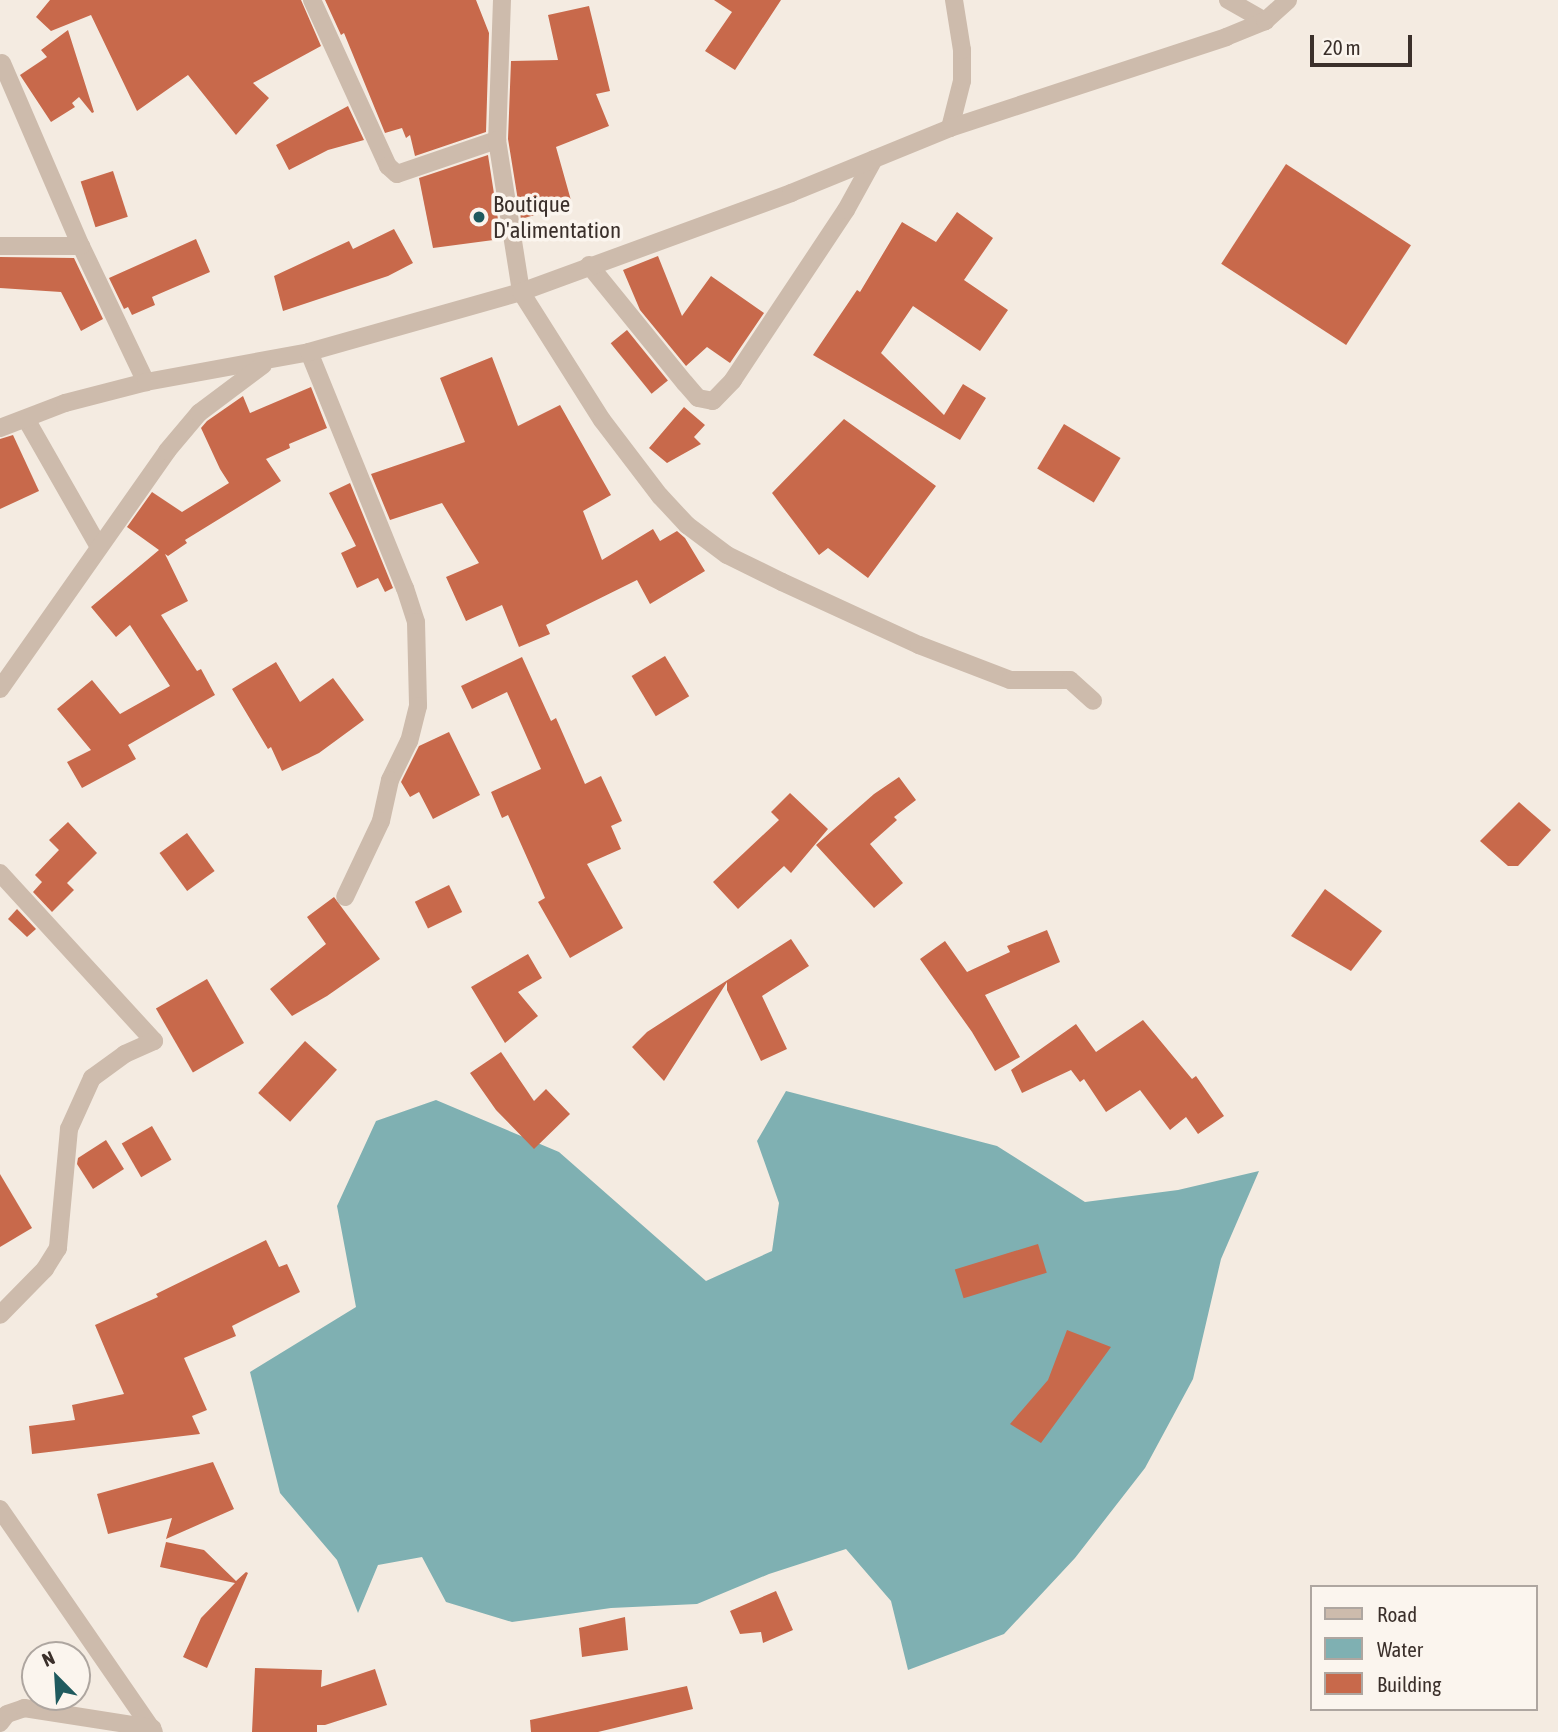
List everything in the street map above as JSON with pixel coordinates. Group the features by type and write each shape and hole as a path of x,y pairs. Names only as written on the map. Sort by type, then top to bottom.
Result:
{"street":[{"path":"312,0 388,166 397,174 497,140"},
{"path":"502,0 497,140 521,292 630,460 687,525 727,555 961,663 1010,680 1070,680 1093,701"},
{"path":"950,128 962,81 962,51 954,0"},
{"path":"1228,0 1265,21"},
{"path":"0,428 65,403 146,382 267,362 309,352 521,292 723,218 950,128 1226,37 1265,21 1288,0"},
{"path":"2,63 81,246 146,382"},
{"path":"589,265 698,398 713,401 724,393 831,233 874,159"},
{"path":"0,246 81,246"},
{"path":"309,352 405,588 416,622 418,706 409,741 390,780 381,821 345,897"},
{"path":"0,689 98,545 167,451 199,413 267,362"},
{"path":"26,419 98,545"},
{"path":"0,873 154,1041 125,1054 92,1078 69,1129 58,1248 45,1269 0,1315"},
{"path":"0,1509 83,1625 153,1730"},
{"path":"0,1723 7,1714 24,1708 153,1730"}],"water":[{"path":"786,1091 997,1146 1085,1202 1178,1190 1259,1171 1221,1259 1193,1379 1145,1468 1075,1558 1004,1634 908,1670 891,1601 846,1549 769,1574 697,1604 611,1608 512,1622 446,1602 422,1557 378,1565 358,1613 337,1560 280,1493 250,1372 356,1307 337,1206 376,1121 436,1100 559,1152 706,1281 772,1251 779,1203 757,1141"}],"building":[{"path":"50,0 301,0 321,46 253,83 269,98 236,135 188,75 137,111 91,15 51,31 36,17"},
{"path":"325,0 476,0 489,33 486,132 415,156 410,135 406,138 402,128 385,133 344,33 341,35"},
{"path":"714,0 781,0 735,70 705,51 732,12"},
{"path":"589,6 610,91 596,94 609,126 556,147 572,204 521,219 508,139 511,61 558,60 548,15"},
{"path":"68,30 94,112 92,113 79,97 72,103 75,107 51,122 20,75 47,57 41,50"},
{"path":"348,106 364,140 328,150 289,170 276,145"},
{"path":"488,155 501,239 433,248 419,178"},
{"path":"1286,164 1411,245 1346,345 1221,264"},
{"path":"113,171 128,217 95,227 81,182"},
{"path":"957,212 993,238 964,280 1008,310 980,351 913,306 881,353 944,415 963,384 986,398 960,440 813,355 857,290 860,292 902,222 936,242"},
{"path":"394,229 413,263 388,276 283,311 274,276 349,241 353,249"},
{"path":"196,239 210,272 152,297 155,305 132,315 128,307 124,309 109,278"},
{"path":"658,256 682,316 711,276 764,313 730,363 707,347 686,366 640,310 623,270"},
{"path":"0,257 74,258 103,319 81,331 61,292 0,288"},
{"path":"627,330 668,381 652,394 611,343"},
{"path":"492,357 518,426 560,405 611,495 583,511 602,560 653,529 660,541 677,531 685,538 705,571 650,604 637,580 546,625 550,634 519,647 502,605 466,621 446,577 479,563 442,503 390,520 371,474 465,442 440,378"},
{"path":"311,387 327,428 289,444 290,448 266,459 281,481 185,540 187,543 168,556 165,554 188,601 161,615 197,671 201,669 215,695 128,745 136,759 82,788 67,762 91,750 57,709 92,680 120,714 170,686 130,625 116,637 91,607 159,550 127,527 152,492 182,512 229,483 201,428 207,421 243,396 250,413"},
{"path":"684,407 705,425 694,437 701,444 667,463 649,448"},
{"path":"844,419 936,486 868,578 828,548 819,555 772,493"},
{"path":"1064,424 1121,458 1094,503 1037,469"},
{"path":"13,435 39,491 0,509 0,439"},
{"path":"350,483 393,588 385,592 378,578 357,588 341,553 356,546 329,493"},
{"path":"665,656 689,696 656,716 632,676"},
{"path":"522,657 551,721 556,718 585,784 601,776 622,821 611,826 621,849 587,864 623,928 570,958 538,902 545,898 508,815 502,818 491,792 541,769 507,692 472,709 461,686"},
{"path":"276,662 300,702 333,678 364,720 319,753 282,771 271,747 268,749 232,689"},
{"path":"449,732 480,795 433,819 419,792 410,797 401,782 419,746"},
{"path":"899,777 916,800 894,817 897,820 870,844 903,883 874,908 816,845 874,794"},
{"path":"790,793 828,829 791,873 784,866 738,909 713,882 779,820 771,812"},
{"path":"1519,802 1551,830 1518,866 1508,866 1480,841"},
{"path":"68,822 97,853 67,883 74,890 52,912 33,892 42,882 35,875 59,850 49,840"},
{"path":"187,833 215,871 187,891 159,853"},
{"path":"449,885 462,912 428,929 415,902"},
{"path":"1325,889 1382,931 1351,971 1291,936"},
{"path":"334,897 380,959 327,996 292,1016 270,989 326,944 307,917"},
{"path":"17,909 36,929 27,937 8,919"},
{"path":"1047,930 1060,962 985,995 1020,1057 995,1071 972,1032 920,959 945,941 967,972 1010,952 1007,946"},
{"path":"791,939 809,966 762,996 787,1049 761,1061 727,990 727,982 664,1081 632,1047 647,1032"},
{"path":"528,954 542,978 518,992 538,1016 505,1043 471,987"},
{"path":"207,979 244,1043 193,1073 156,1008"},
{"path":"1143,1020 1192,1079 1196,1076 1224,1116 1198,1134 1186,1117 1170,1130 1140,1090 1106,1112 1084,1079 1080,1082 1071,1070 1022,1093 1011,1070 1076,1024 1096,1052"},
{"path":"305,1041 337,1070 290,1122 258,1093"},
{"path":"501,1052 534,1101 546,1089 570,1114 534,1149 496,1110 470,1073"},
{"path":"152,1126 171,1160 141,1177 122,1144"},
{"path":"106,1140 124,1169 93,1189 77,1164 78,1158"},
{"path":"0,1174 32,1228 0,1247"},
{"path":"266,1240 279,1267 287,1264 300,1292 232,1326 236,1336 184,1358 207,1410 192,1416 200,1434 32,1454 29,1426 75,1420 72,1405 124,1394 95,1325 158,1297 156,1294"},
{"path":"1038,1244 1047,1273 964,1298 955,1269"},
{"path":"1067,1330 1111,1347 1041,1443 1010,1424 1048,1380"},
{"path":"213,1462 234,1509 166,1539 172,1518 108,1534 97,1494"},
{"path":"166,1542 204,1550 236,1581 248,1573 207,1668 183,1657 201,1618 235,1583 160,1567"},
{"path":"776,1591 793,1630 763,1643 761,1632 740,1634 730,1611"},
{"path":"625,1617 628,1650 582,1657 579,1628"},
{"path":"255,1668 322,1670 321,1687 375,1669 387,1705 325,1725 317,1725 317,1732 252,1732"},
{"path":"687,1686 693,1709 598,1732 531,1732 530,1720"}],"place":[{"name":"Boutique D'alimentation","path":"479,217"}]}
